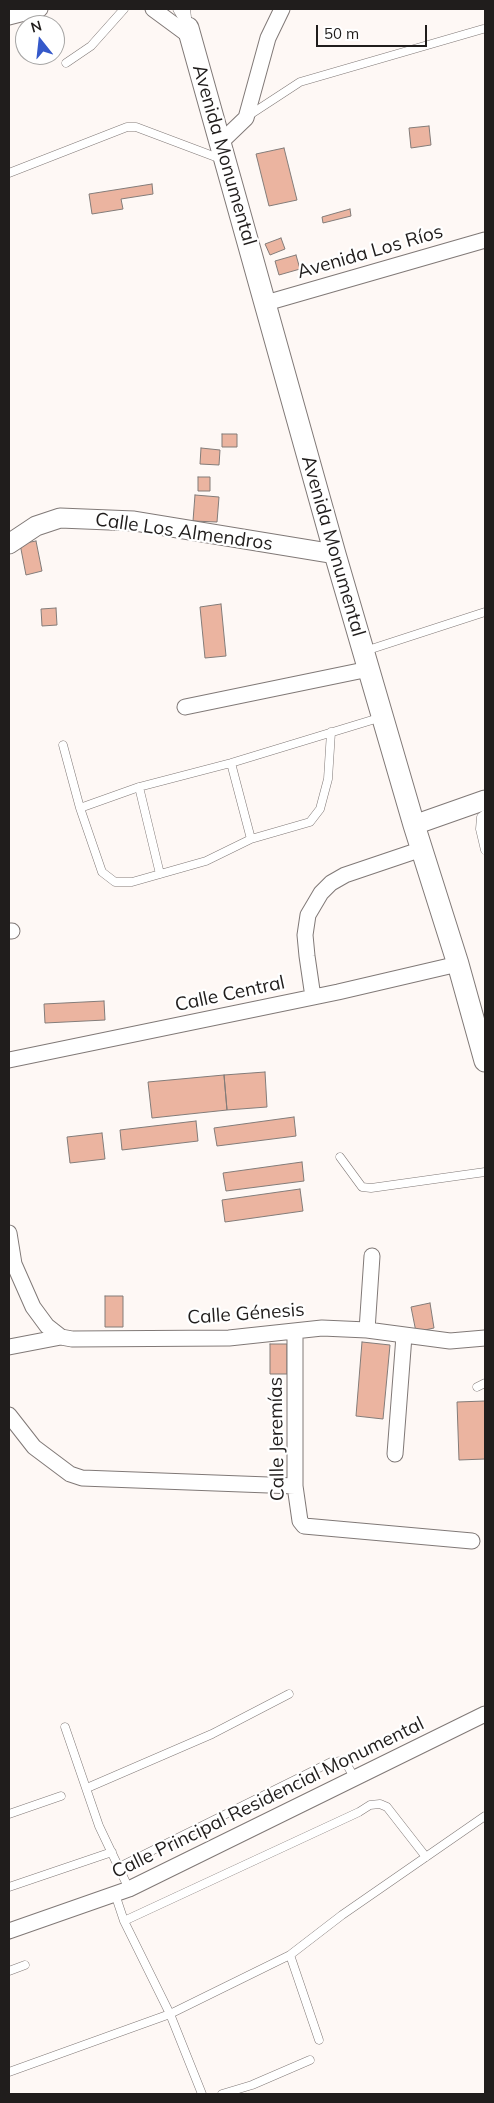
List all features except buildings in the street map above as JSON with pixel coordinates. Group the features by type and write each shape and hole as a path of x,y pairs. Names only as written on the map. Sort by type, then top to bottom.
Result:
{"main road":[{"name":"Avenida Monumental","path":"189,25 335,554 414,825 458,964 485,1061"}],"street":[{"path":"9,17 40,9"},
{"path":"153,9 189,25"},
{"path":"223,152 246,118 268,38 282,9"},
{"name":"Avenida Los Ríos","path":"266,303 485,240"},
{"name":"Calle Los Almendros","path":"9,544 36,526 60,518 134,521 335,554"},
{"path":"185,707 366,660"},
{"path":"414,825 485,800"},
{"path":"313,997 306,935 308,915 321,894 331,883 345,875 422,849"},
{"name":"Calle Central","path":"9,1060 313,997 458,964"},
{"path":"9,1233 14,1264 33,1307 48,1326 61,1337"},
{"path":"367,1330 372,1256"},
{"name":"Calle Génesis","path":"9,1347 61,1337 72,1339 229,1338 322,1328 367,1330 450,1341 485,1338"},
{"name":"Calle Jeremías","path":"295,1332 295,1486 300,1521 304,1526 472,1541"},
{"path":"395,1454 404,1336"},
{"path":"9,1415 34,1447 70,1474 82,1478 295,1486"},
{"name":"Calle Principal Residencial Monumental","path":"9,1931 122,1892 485,1714"}],"lane":[{"path":"66,63 91,46 124,9"},
{"path":"177,9 189,25"},
{"path":"246,118 300,82 483,30"},
{"path":"9,173 127,127 136,127 223,152"},
{"path":"366,660 485,612"},
{"path":"80,808 139,787 231,763 382,716"},
{"path":"64,745 80,808 102,872 115,882 132,882 206,861 251,839 310,822 320,809 328,779 331,732"},
{"path":"231,763 251,839"},
{"path":"139,787 160,874"},
{"path":"485,814 482,817 480,829 485,850"},
{"path":"340,1157 362,1187 371,1188 485,1172"},
{"path":"477,1387 485,1383"},
{"path":"87,1788 212,1734 289,1694"},
{"path":"65,1727 100,1826 119,1867 124,1921 170,2014 202,2094"},
{"path":"119,1867 331,1762 342,1761 346,1763 355,1779"},
{"path":"9,1814 61,1796"},
{"path":"124,1921 359,1812 370,1805 380,1804 387,1807 426,1857"},
{"path":"9,2072 170,2014 290,1956 342,1915 485,1816"},
{"path":"9,1888 112,1852"},
{"path":"290,1956 320,2040"},
{"path":"9,1971 25,1966"},
{"path":"222,2094 252,2085 310,2060"},
{"path":"252,2085 255,2094"}]}
